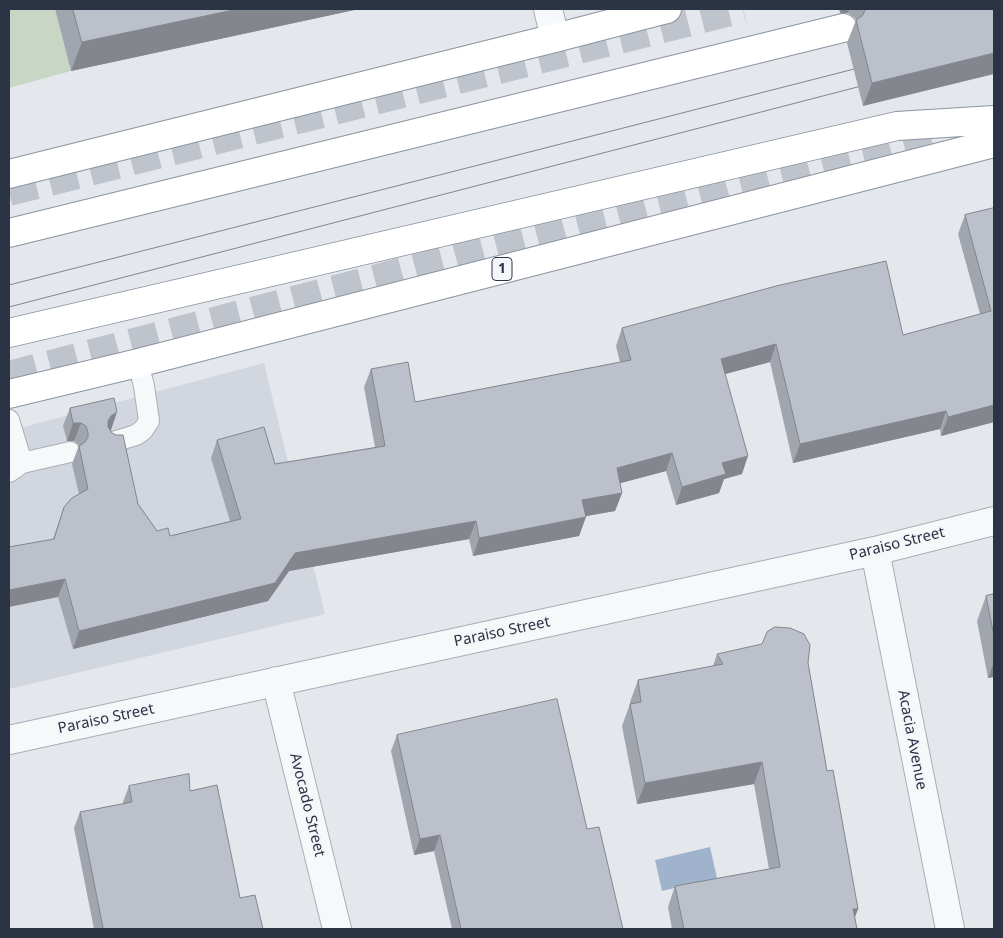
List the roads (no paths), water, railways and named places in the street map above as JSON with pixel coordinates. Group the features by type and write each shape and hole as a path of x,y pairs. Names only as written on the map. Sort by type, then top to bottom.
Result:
{"highway":[{"path":"9,174 667,9"},
{"path":"9,233 843,28"},
{"path":"9,333 897,126 994,120"},
{"name":"1","path":"9,394 138,363 994,143"}],"street":[{"path":"548,9 556,38"},
{"name":"Paraiso Street","path":"9,740 875,551 994,521"},
{"name":"Acacia Avenue","path":"875,551 950,929"},
{"name":"Avocado Street","path":"276,682 337,929"}],"lane":[{"path":"114,442 136,435 143,430 148,421 144,386 138,363"},
{"path":"9,420 15,467 70,452"}],"water":[{"path":"710,847 717,878 662,891 655,860"}],"tunnel":[{"path":"9,192 743,9"},
{"path":"9,375 943,129"}],"tram line":[{"path":"9,285 866,66"},
{"path":"9,307 873,83"}]}
